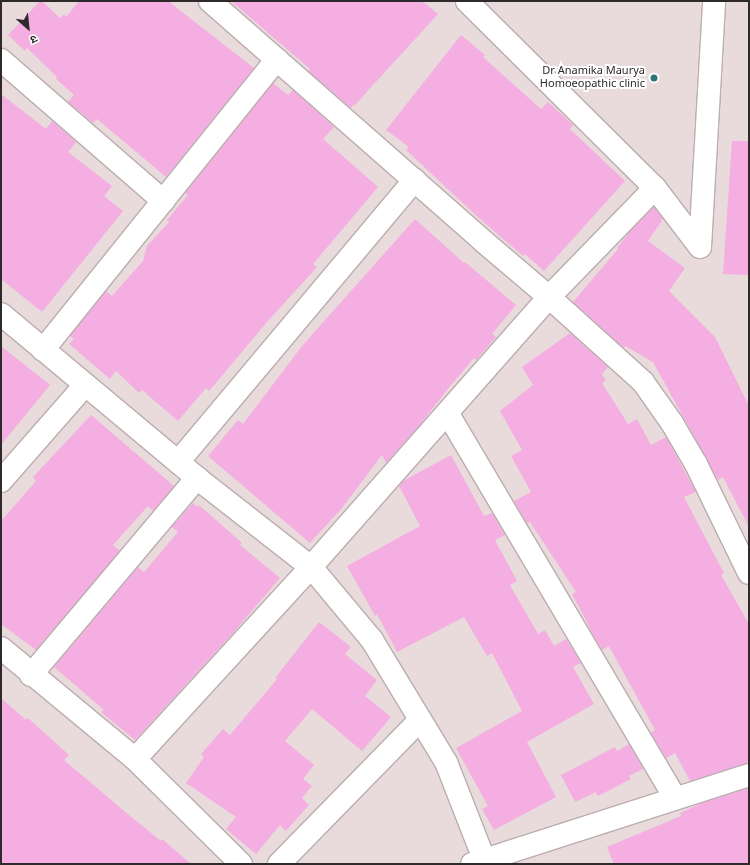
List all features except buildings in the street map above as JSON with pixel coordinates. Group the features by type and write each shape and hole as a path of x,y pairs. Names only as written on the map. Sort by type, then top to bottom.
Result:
{"street":[{"path":"210,1 549,297 643,382 672,423 696,464 749,572"},
{"path":"468,1 655,188 700,247 714,1"},
{"path":"43,350 277,59"},
{"path":"1,60 163,201"},
{"path":"178,462 415,180"},
{"path":"135,759 311,567 448,414 549,297 655,188"},
{"path":"1,314 197,478 311,567 372,640 446,762 481,863 675,798 749,775"},
{"path":"1,481 85,385"},
{"path":"448,414 675,798"},
{"path":"31,675 197,478"},
{"path":"1,648 31,675 135,759 241,864"},
{"path":"279,864 420,720"}],"place":[{"name":"Dr Anamika Maurya Homoeopathic clinic","path":"654,78"}]}
